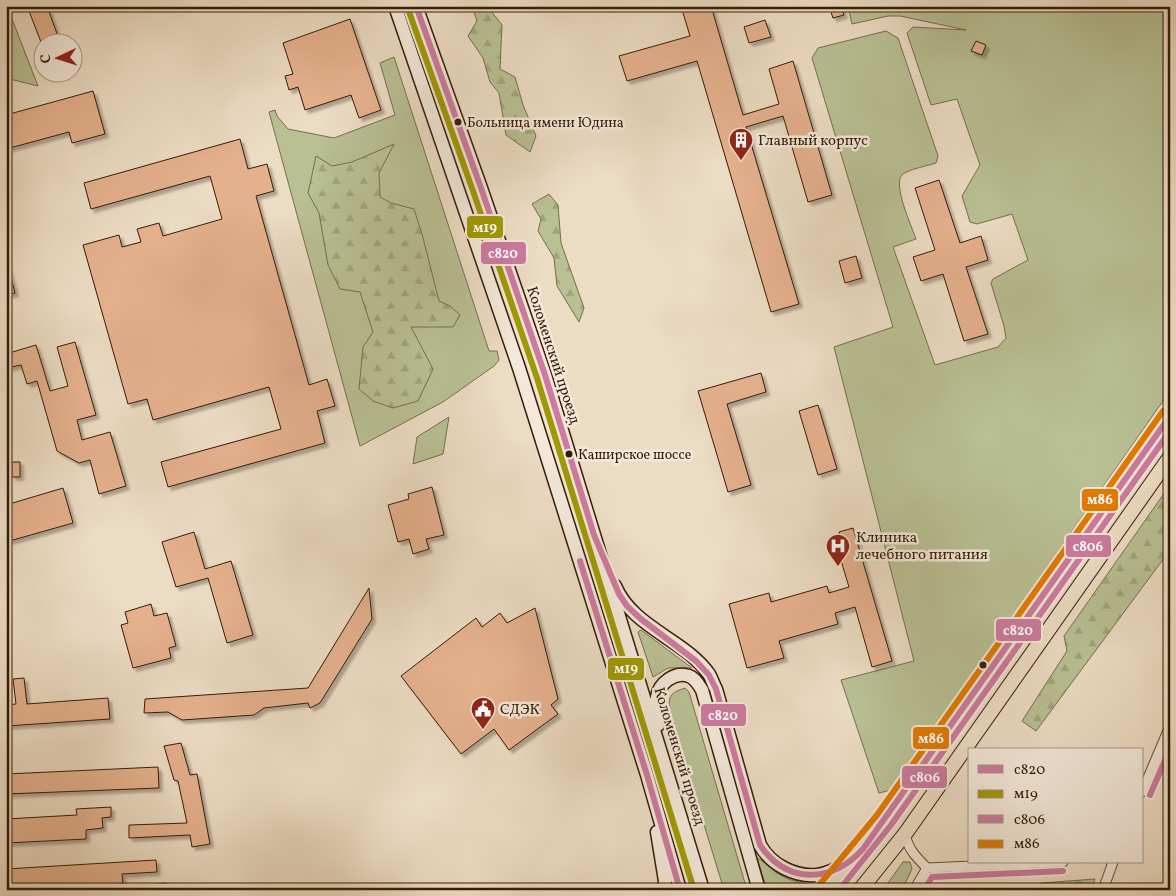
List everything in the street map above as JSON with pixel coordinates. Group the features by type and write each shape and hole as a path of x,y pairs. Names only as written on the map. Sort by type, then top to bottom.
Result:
{"main road":[{"path":"395,6 506,328 647,776 680,890"},
{"name":"Коломенский проезд","path":"416,6 478,178 545,375 703,890"},
{"path":"828,890 884,820 1170,416"},
{"path":"860,890 905,834 1170,457"},
{"path":"594,535 619,594 627,606 696,661 709,674 716,688 760,845 769,858 794,872 817,875 838,868 856,856"},
{"path":"659,745 656,697 660,688 668,679 680,675 690,676 702,690 759,890"},
{"path":"647,776 665,881 664,890"},
{"path":"866,890 874,874"}],"street":[{"path":"1144,787 1170,726"},
{"path":"905,834 906,842 912,854 927,868 1018,864"},
{"path":"1103,890 1112,864"},
{"path":"914,890 927,868"},
{"path":"153,890 164,888"}],"green space":[{"path":"7,6 32,71 32,82 36,82 38,86 6,78"},
{"path":"472,6 487,6 502,25 500,69 515,77 523,105 536,136 530,152 506,135 499,93 490,82 483,58 468,36 477,21"},
{"path":"848,6 1170,6 1170,391 891,790 879,793 841,680 914,661 834,347 893,327 812,58 818,48 886,31 898,38 938,156 936,163 906,172 900,179 901,195 916,239 893,247 935,365 998,347 1006,338 991,283 993,279 1028,260 1012,214 977,224 970,222 962,196 980,165 957,99 931,105 907,33 913,27 966,30 900,16 888,16 852,24"},
{"path":"394,57 489,351 497,351 499,360 494,366 443,402 360,446 269,112 275,110 277,116 288,129 334,138 395,115 380,63"},
{"path":"394,144 379,173 380,197 391,203 414,209 439,301 450,306 460,315 453,327 411,327 433,369 418,401 393,408 373,401 359,389 363,347 373,332 360,292 340,289 328,265 319,213 308,193 316,156 332,166 352,162"},
{"path":"549,194 558,205 561,243 584,308 579,322 557,286 554,258 538,231 541,219 532,204"},
{"path":"449,417 443,454 413,464 417,437"},
{"path":"1170,485 1170,550 1036,731 1022,721 1067,651 1064,636"},
{"path":"641,630 692,668 668,668 653,677 638,632"},
{"path":"685,688 689,692 747,890 724,890 669,710 671,695"},
{"path":"757,858 782,876 809,884 808,889 767,890"},
{"path":"903,862 910,862 912,869 902,890 883,890"},
{"path":"1095,879 1091,890 1041,890 1041,883"}],"building":[{"path":"27,6 47,6 56,32 37,32"},
{"name":"Главный корпус","path":"681,6 711,6 743,115 779,104 769,69 793,61 832,195 808,202 783,116 746,127 799,304 771,312 697,61 627,81 619,56 690,36"},
{"path":"829,6 841,6 844,15 833,18"},
{"path":"350,19 381,110 359,118 351,95 305,110 298,87 289,90 285,76 293,74 283,43"},
{"path":"765,20 771,37 749,43 744,27"},
{"path":"976,41 986,45 982,55 971,51"},
{"path":"93,91 105,134 72,143 69,132 6,149 6,115"},
{"path":"240,139 248,169 267,164 274,191 256,196 309,385 327,379 335,406 317,411 325,443 168,487 161,462 281,429 269,387 153,420 147,399 128,404 83,245 119,235 122,247 141,242 137,229 159,223 163,236 222,219 210,176 91,209 84,183"},
{"path":"939,180 960,243 981,236 988,260 966,267 988,334 964,341 943,274 921,281 913,257 935,250 915,188"},
{"path":"856,256 862,278 845,283 839,261"},
{"path":"6,270 9,270 15,293 6,295"},
{"path":"75,342 96,415 77,420 82,440 110,432 126,486 99,494 90,460 79,463 57,451 37,381 27,384 21,365 6,368 6,354 36,345 50,391 68,386 57,347"},
{"path":"761,373 766,392 727,404 751,485 728,492 698,391"},
{"path":"818,405 837,469 818,475 799,411"},
{"path":"12,462 20,462 20,477 12,477"},
{"path":"432,487 444,535 426,539 429,549 413,554 409,539 398,542 388,505 409,499 408,494"},
{"path":"63,488 73,523 6,542 6,505"},
{"path":"853,528 892,661 872,667 855,607 835,613 838,624 779,641 784,658 747,668 729,604 769,593 771,602 827,586 829,593 849,587 836,544 842,542 839,532"},
{"path":"194,532 205,569 231,561 253,635 227,643 208,578 176,587 162,542"},
{"path":"369,588 372,619 320,703 310,708 308,703 264,708 254,715 182,720 168,712 144,713 145,699 308,688"},
{"path":"151,604 154,616 167,613 176,646 169,648 171,658 133,668 121,625 128,623 125,612"},
{"path":"535,608 558,699 551,705 558,714 509,750 494,729 461,754 401,676 476,618 482,627 500,613 507,623"},
{"path":"24,678 27,704 108,698 110,719 6,726 6,705 16,704 13,679"},
{"path":"181,743 190,775 197,774 210,844 192,847 190,835 129,838 129,825 187,823 178,781 174,780 164,746"},
{"path":"158,767 159,788 6,794 6,774"},
{"path":"111,807 111,817 102,818 103,828 86,830 86,839 6,843 6,819 77,815 76,809"},
{"path":"156,860 157,872 122,874 123,884 6,889 6,869"}],"transit line":[{"name":"с820","path":"416,6 545,375 594,535 619,594 627,606 641,619 696,661 709,675 716,689 760,845 771,858 783,867 796,873 810,875 824,873 838,868 863,849 1170,416"},
{"name":"м19","path":"408,9 537,378 694,890"},
{"name":"м86","path":"820,884 877,815 1163,411"},
{"name":"с806","path":"839,890 891,825 1170,431"},
{"name":"с820","path":"580,561 647,775 680,890"},
{"name":"с806","path":"1150,795 1170,749"},
{"name":"с806","path":"924,890 932,877 1063,871"}],"place":[{"name":"Больница имени Юдина","path":"458,122"},
{"name":"Главный корпус","path":"741,161"},
{"name":"Каширское шоссе","path":"569,454"},
{"name":"Клиника лечебного питания","path":"838,567"},
{"name":"СДЭК","path":"483,730"}]}
